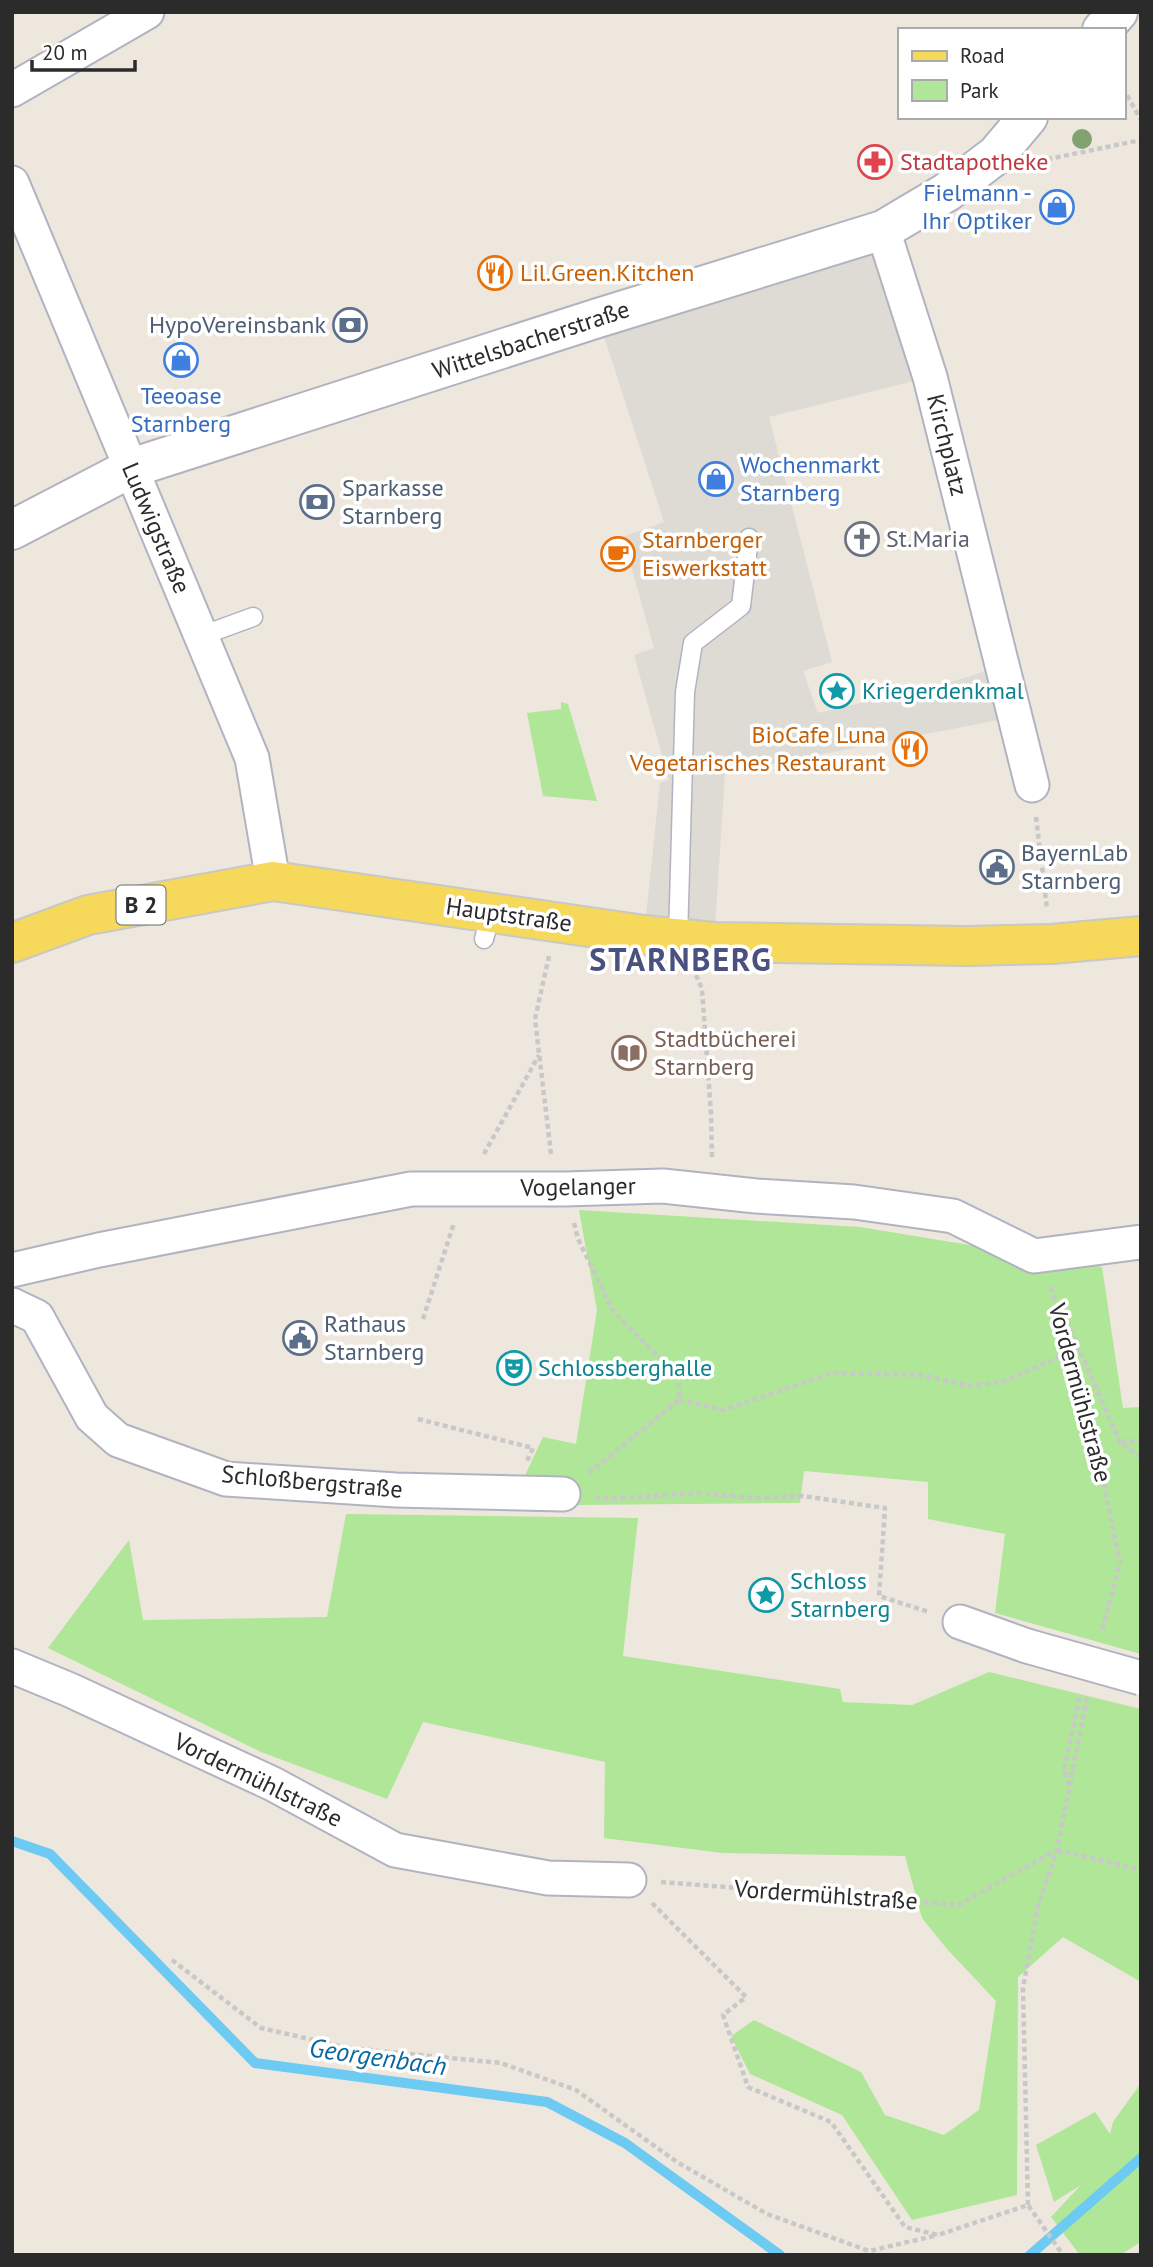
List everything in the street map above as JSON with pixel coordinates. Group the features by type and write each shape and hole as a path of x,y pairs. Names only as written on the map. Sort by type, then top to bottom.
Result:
{"main road":[{"name":"Hauptstraße","path":"12,943 88,915 273,881 487,926 714,942 966,946 1052,944 1141,936"}],"street":[{"path":"12,90 147,12"},
{"name":"Wittelsbacherstraße","path":"12,530 131,468 584,322 883,230 947,192 996,155 1026,119"},
{"name":"Ludwigstraße","path":"12,183 252,758 273,881"},
{"name":"Kirchplatz","path":"883,230 930,377 1032,785"},
{"name":"Vogelanger","path":"12,1270 99,1250 411,1189 663,1186 756,1196 854,1202 953,1216 1034,1256"},
{"path":"1034,1256 1141,1242"},
{"name":"Schloßbergstraße","path":"12,1306 37,1317 92,1417 118,1440 226,1479 396,1490 574,1495"},
{"path":"960,1622 1027,1646 1141,1678"},
{"name":"Vordermühlstraße","path":"12,1666 273,1784 395,1850 548,1878 629,1880"}],"lane":[{"path":"678,939 685,692 693,643 741,606 749,538"},
{"path":"201,636 253,617"}],"path":[{"path":"1125,92 1141,120"},
{"path":"996,155 1006,168 1141,140"},
{"path":"1032,785 1046,896"},
{"path":"548,961 535,1019 550,1150"},
{"path":"702,989 712,1166"},
{"path":"565,1189 578,1238 613,1311 679,1378 680,1400"},
{"name":"Vordermühlstraße","path":"1034,1256 1052,1289 1091,1422 1120,1563 1099,1642"},
{"path":"1052,1289 1120,1442 1141,1457"},
{"path":"680,1400 724,1410 832,1373 923,1375 969,1386 1002,1382 1071,1352"},
{"path":"574,1495 680,1400"},
{"path":"418,1419 533,1447 525,1466"},
{"path":"1120,1442 1141,1441"},
{"path":"574,1495 610,1499 699,1493 757,1498 803,1496 885,1508 879,1595 960,1622"},
{"path":"1070,1787 1064,1771 1082,1683"},
{"path":"1062,2253 1028,2205 1023,1989 1038,1906 1057,1850 1087,1694"},
{"path":"1057,1850 1141,1870"},
{"name":"Vordermühlstraße","path":"629,1880 958,1905 1057,1850"},
{"path":"629,1880 746,1997 723,2015 748,2087 831,2122 905,2227 938,2235"},
{"path":"172,1961 261,2028 349,2049 501,2063 576,2090 677,2162 766,2214 869,2251 938,2235 1028,2205"}],"green space":[{"path":"561,702 568,704 597,801 543,796 527,713 561,709"},
{"path":"579,1210 860,1227 1102,1267 1123,1408 1141,1407 1141,1654 995,1613 1005,1534 928,1519 928,1482 804,1471 800,1503 576,1505 576,1489 521,1484 543,1437 576,1444 597,1310"},
{"path":"346,1514 638,1518 623,1656 840,1689 843,1702 912,1705 989,1672 1141,1709 1141,1982 1063,1937 1018,1977 1017,2195 912,2220 842,2115 750,2074 731,2036 754,2020 861,2072 885,2115 944,2135 979,2110 996,2001 922,1918 905,1856 722,1853 604,1838 605,1762 423,1722 387,1799 261,1752 48,1648 129,1540 143,1620 327,1617"},
{"path":"1141,2083 1141,2242 1120,2255 1080,2255 1051,2217 1081,2185 1054,2202 1036,2145 1095,2112 1110,2134 1113,2122"}],"shaded area":[{"path":"883,230 930,377 769,417 832,662 803,671 818,713 955,681 1001,666 1014,717 725,773 714,942 644,935 660,783 669,780 634,655 654,648 623,537 664,522 598,318"}],"waterway":[{"name":"Georgenbach","path":"12,1841 50,1854 255,2063 547,2102 625,2143 780,2255"},
{"name":"Georgenbach","path":"1030,2255 1141,2158"}],"place":[{"name":"Stadtapotheke","path":"875,162"},
{"name":"Fielmann - Ihr Optiker","path":"1057,207"},
{"name":"Lil.Green.Kitchen","path":"495,273"},
{"name":"HypoVereinsbank","path":"350,325"},
{"name":"Teeoase Starnberg","path":"181,360"},
{"name":"Wochenmarkt Starnberg","path":"716,479"},
{"name":"Sparkasse Starnberg","path":"317,502"},
{"name":"St.Maria","path":"862,539"},
{"name":"Starnberger Eiswerkstatt","path":"618,554"},
{"name":"Kriegerdenkmal","path":"837,691"},
{"name":"BioCafe Luna Vegetarisches Restaurant","path":"910,749"},
{"name":"BayernLab Starnberg","path":"997,867"},
{"name":"Stadtbücherei Starnberg","path":"629,1053"},
{"name":"Rathaus Starnberg","path":"300,1338"},
{"name":"Schlossberghalle","path":"514,1368"},
{"name":"Schloss Starnberg","path":"766,1595"}],"district":[{"name":"STARNBERG","path":"681,960"}]}
